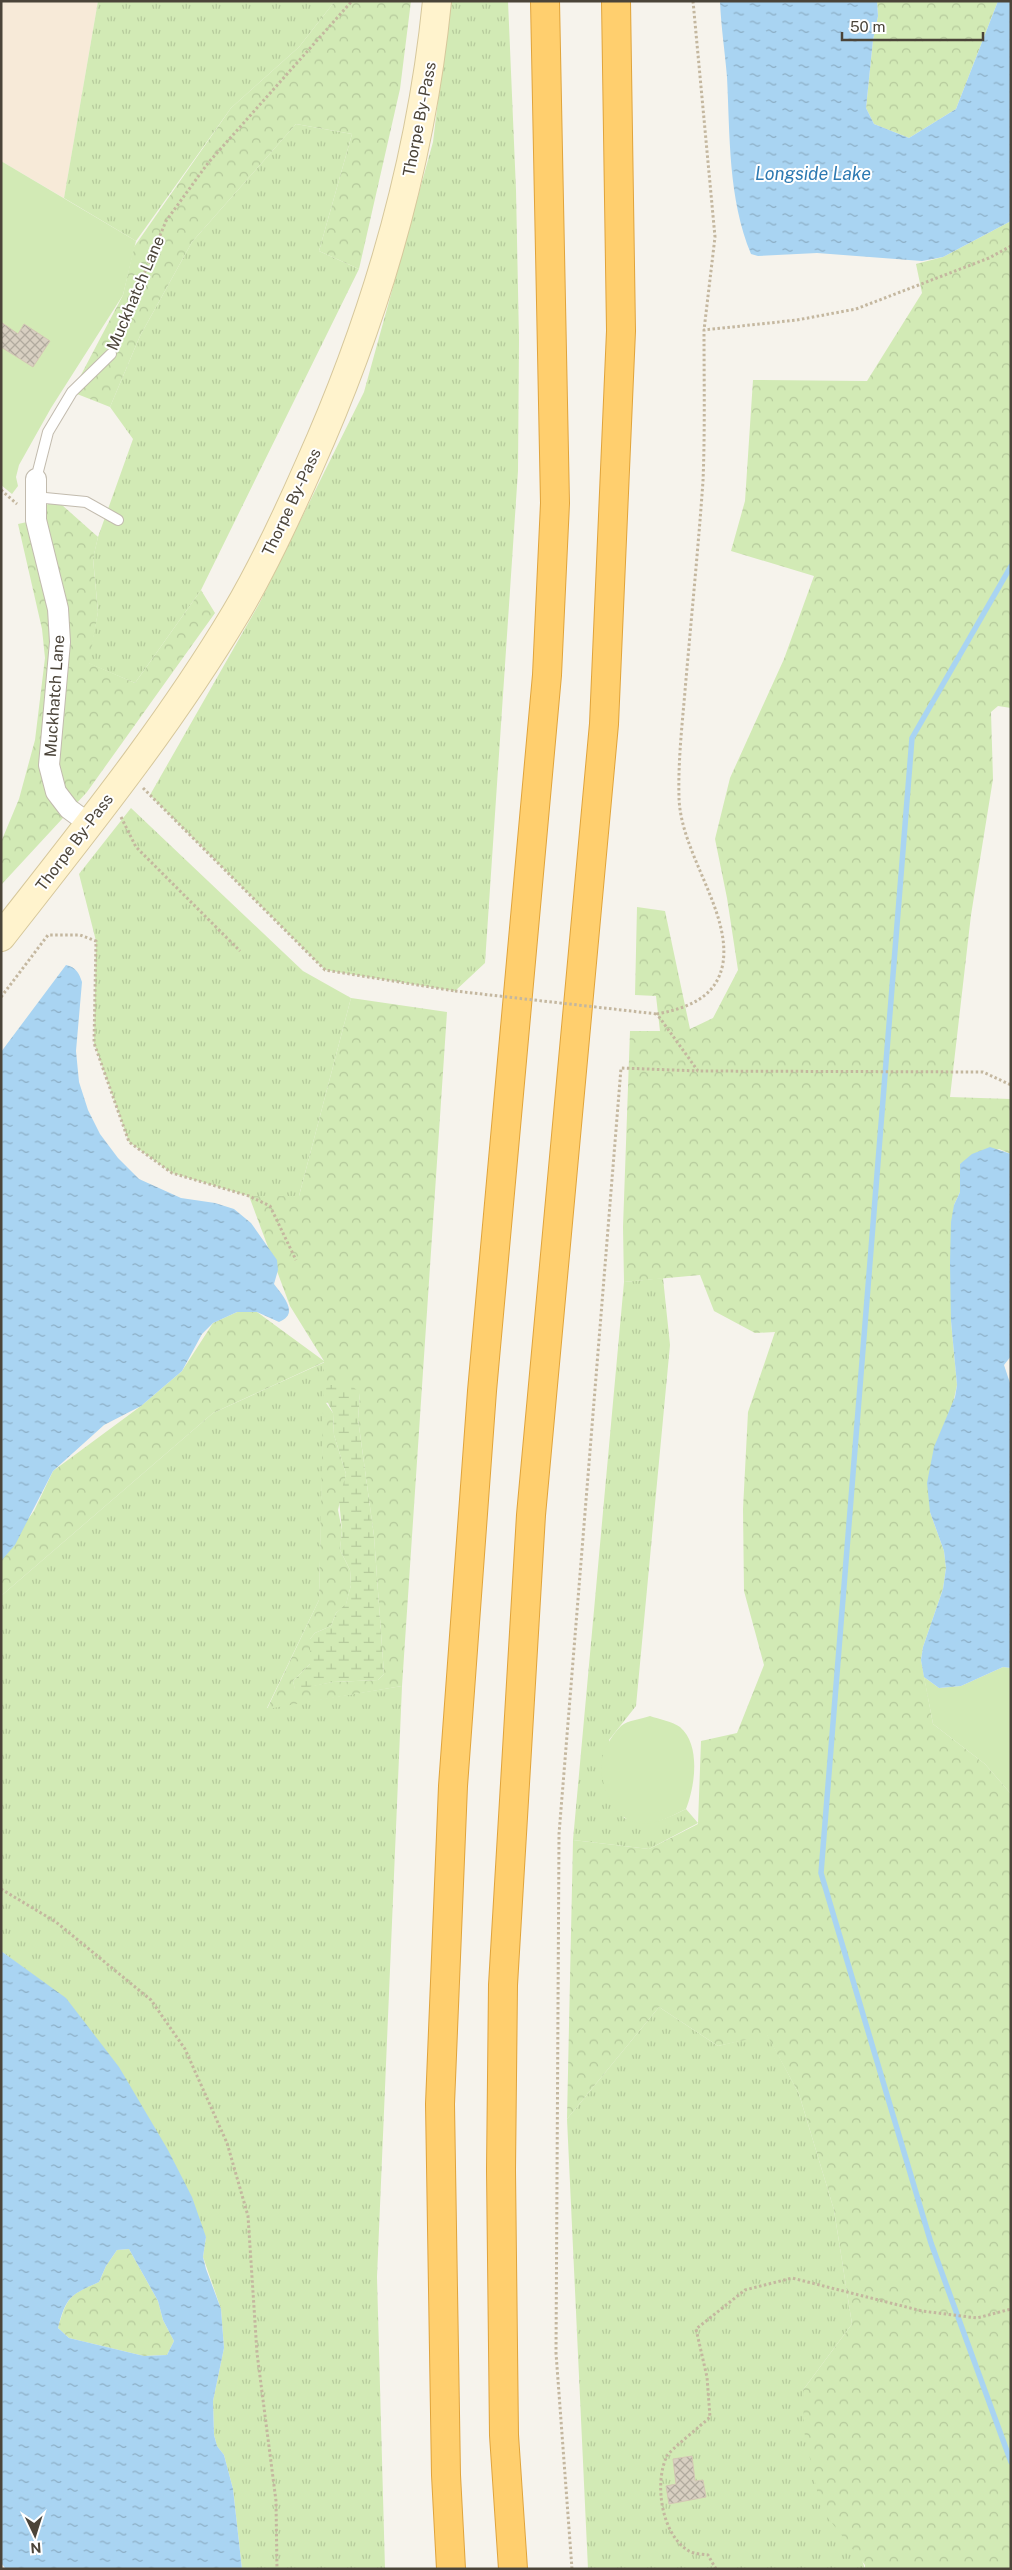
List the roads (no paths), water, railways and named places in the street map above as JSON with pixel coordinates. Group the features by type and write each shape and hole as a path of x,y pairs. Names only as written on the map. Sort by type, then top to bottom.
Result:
{"highway":[{"path":"451,2569 446,2475 440,2104 453,1786 482,1391 547,676 555,503 545,1"},
{"path":"513,2569 504,2435 503,1985 531,1515 604,724 621,331 616,1"}],"main road":[{"name":"Thorpe By-Pass","path":"1,937 166,719 236,612 287,516 340,396 370,311 404,197 431,65 437,1"}],"street":[{"name":"Muckhatch Lane","path":"35,488 36,520 58,609 60,642 49,765 51,779 56,792 69,809 88,823"}],"lane":[{"name":"Muckhatch Lane","path":"35,488 48,432 72,392 111,354"},
{"path":"35,488 63,498 86,502 118,520"}],"water":[{"name":"Longside Lake","path":"720,1 877,1 878,16 873,40 866,108 874,124 909,138 956,109 998,1 1011,1 1011,221 943,257 922,261 817,253 758,256 751,254 743,233 734,189"},
{"path":"66,965 77,971 82,982 76,1051 79,1082 88,1110 100,1134 118,1158 139,1179 181,1198 215,1203 234,1209 251,1223 277,1260 278,1270 274,1284 288,1304 289,1310 285,1319 279,1322 257,1312 237,1312 213,1323 202,1334 182,1371 141,1406 104,1425 53,1471 15,1545 1,1561 1,1052"},
{"path":"990,1147 1011,1154 1011,1356 1004,1365 1011,1386 1011,1668 1003,1667 961,1686 939,1688 924,1677 921,1660 923,1647 943,1589 946,1568 944,1551 930,1512 927,1483 934,1447 955,1397 957,1385 951,1321 951,1222 954,1205 960,1192 960,1164 972,1154"},
{"path":"1,1951 66,1998 119,2067 168,2150 192,2197 206,2237 203,2257 206,2269 221,2309 224,2348 213,2401 214,2435 217,2446 224,2455 233,2489 242,2569 6,2569 1,2563","holes":["129,2249 158,2301 163,2320 174,2341 167,2355 144,2356 69,2338 58,2328 67,2303 81,2290 99,2282 106,2266 117,2250"]}],"waterway":[{"path":"1011,566 912,738 821,1873 931,2243 1011,2462"}]}
